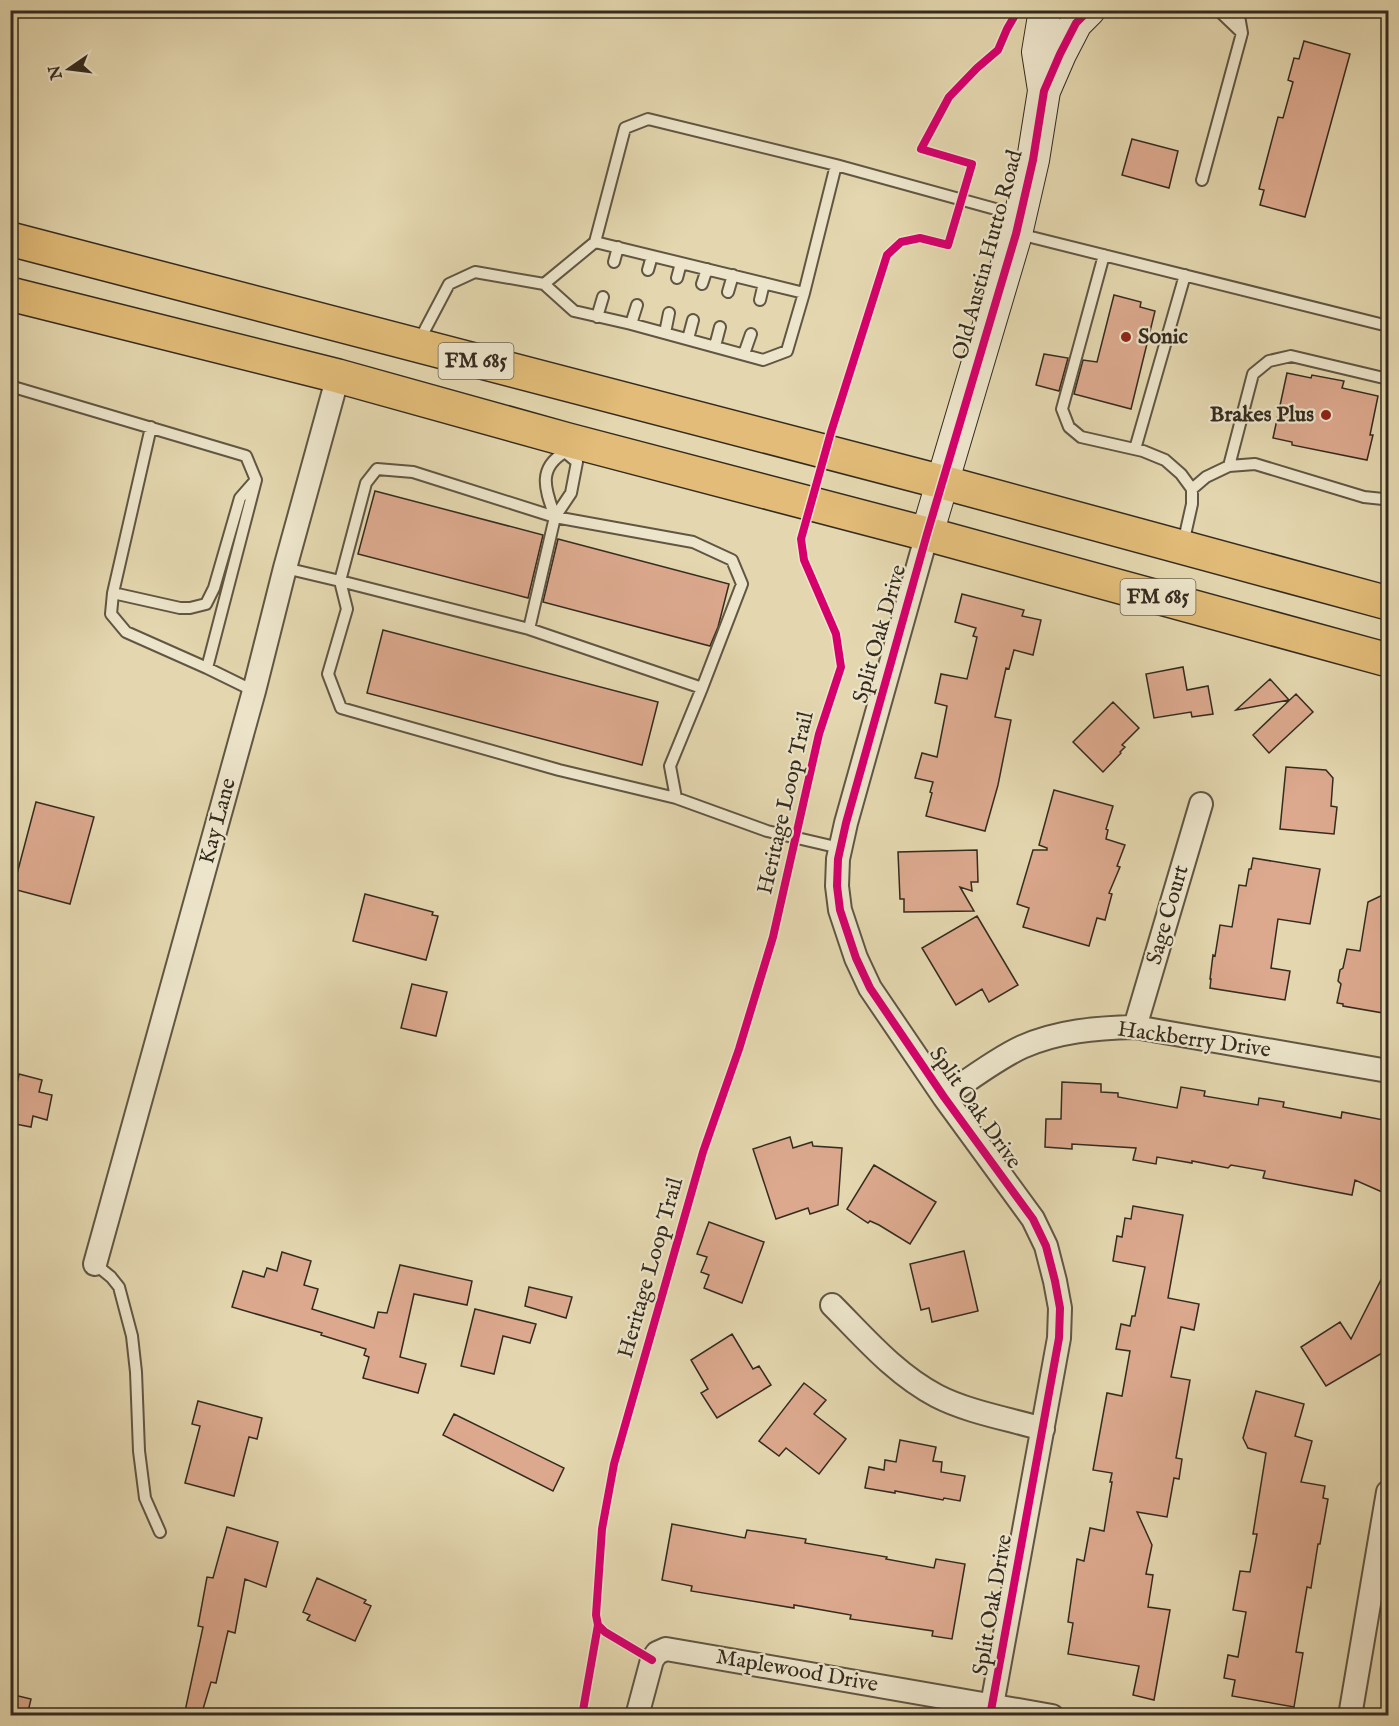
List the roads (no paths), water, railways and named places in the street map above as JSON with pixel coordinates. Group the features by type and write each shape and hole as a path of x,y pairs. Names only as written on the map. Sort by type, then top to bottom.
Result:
{"main road":[{"name":"FM 685","path":"10,239 942,482 1389,603"},
{"name":"FM 685","path":"10,294 338,376 567,446 927,534 1389,660"}],"street":[{"name":"Old Austin Hutto Road","path":"1044,91 1038,52 1045,10"},
{"name":"Old Austin Hutto Road","path":"927,534 1018,225 1033,160 1044,91 1076,23 1089,10"},
{"name":"Kay Lane","path":"95,1264 254,691 338,376"},
{"name":"Split Oak Drive","path":"927,534 846,823 838,859 837,886 840,910 856,958 870,988 944,1097 1033,1219 1046,1246 1060,1308 1059,1338 991,1710"},
{"name":"Sage Court","path":"1135,1027 1201,804"},
{"name":"Hackberry Drive","path":"944,1097 970,1078 1022,1048 1059,1034 1095,1028 1135,1027 1389,1071"},
{"path":"832,1305 881,1355 936,1396 1043,1429"},
{"path":"1350,1716 1389,1492"},
{"name":"Maplewood Drive","path":"637,1716 652,1660 657,1653 666,1649 991,1710 1052,1716"}],"lane":[{"path":"1218,10 1242,33"},
{"path":"1202,180 1242,33 1238,10"},
{"path":"544,284 595,242 625,128 648,119 836,165 1104,255 1389,326"},
{"path":"417,345 449,284 475,272 544,284 574,311 632,324 763,360 787,351 836,165"},
{"path":"595,242 804,292"},
{"path":"614,262 618,247"},
{"path":"1104,255 1062,409 1069,427 1081,437 1135,449 1166,460 1181,474 1192,489 1192,504 1182,547"},
{"path":"648,270 652,256"},
{"path":"677,278 681,263"},
{"path":"702,284 707,269"},
{"path":"728,292 733,275"},
{"path":"1135,449 1185,275"},
{"path":"760,300 764,283"},
{"path":"597,317 603,297"},
{"path":"632,324 637,305"},
{"path":"664,333 669,313"},
{"path":"688,339 693,320"},
{"path":"714,346 720,327"},
{"path":"744,354 750,334"},
{"path":"1229,466 1253,374 1269,362 1291,356 1389,379"},
{"path":"10,386 246,456 256,480 207,668"},
{"path":"151,428 113,593 111,614 126,632 254,691"},
{"path":"529,629 555,517 571,493 577,462 567,446 554,459 547,471 545,487 555,517"},
{"path":"1192,489 1206,477 1229,466 1254,464 1364,497 1383,499 1389,497"},
{"path":"676,798 670,766 742,584 732,560 693,542 555,517 413,472 377,469 366,483 340,581 347,609 328,674 341,708 559,770 676,798 767,831 840,848"},
{"path":"113,593 180,608 206,604 214,588 240,498 256,480"},
{"path":"285,568 529,629 702,688"},
{"path":"95,1264 119,1287 132,1336 136,1372 139,1451 145,1498 160,1532"}],"place":[{"name":"Sonic","path":"1126,337"},
{"name":"Brakes Plus","path":"1326,415"}]}
